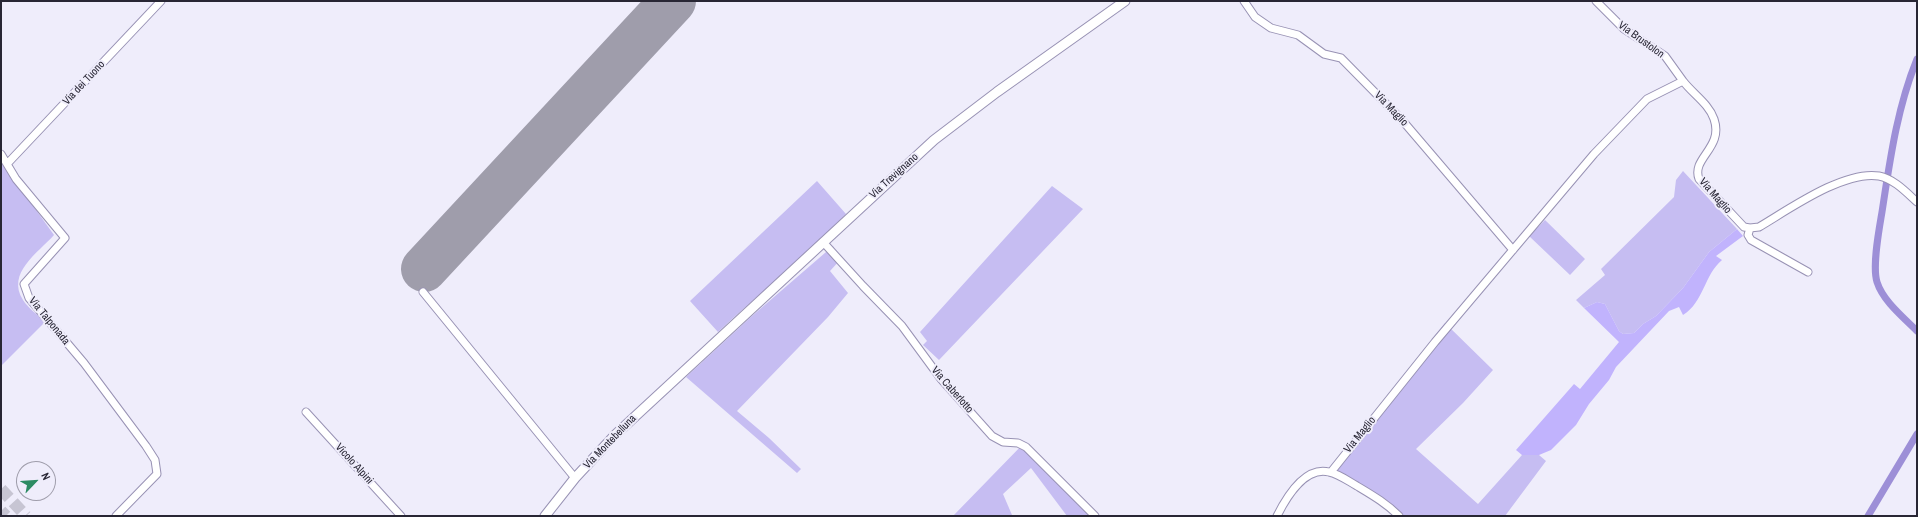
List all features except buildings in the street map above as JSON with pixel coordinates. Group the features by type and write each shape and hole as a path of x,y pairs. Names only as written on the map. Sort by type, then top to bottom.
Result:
{"main road":[{"name":"Via Trevignano","path":"682,374 896,173 963,117 1125,1"},
{"name":"Via Montebelluna","path":"544,516 575,478 615,435 682,374"}],"street":[{"name":"Via dei Tuono","path":"7,164 161,1"},
{"name":"Via Maglio","path":"1244,1 1256,17 1272,28 1298,35 1324,54 1341,58 1402,120 1514,250"},
{"name":"Via Brustolon","path":"1596,1 1602,9 1624,29 1665,56 1683,81"},
{"name":"Via Maglio","path":"1331,472 1435,342 1594,154 1647,99 1683,81 1691,92 1706,105 1714,120 1715,140 1710,151 1700,162 1697,170 1699,179 1739,223 1750,228"},
{"name":"Via Talponada","path":"1,154 16,179 65,238 24,284 29,298 84,363 155,460 157,474 116,516"},
{"path":"1808,272 1752,240 1748,235 1750,228 1759,227 1821,190 1836,184 1866,177 1881,177 1889,180 1905,191 1917,202"},
{"name":"Via Caberlotto","path":"824,242 863,286 902,326 941,379 992,436 1003,442 1018,443 1026,447 1095,516"},
{"path":"423,292 575,478"},
{"name":"Vicolo Alpini","path":"306,412 401,516"},
{"path":"1277,516 1288,495 1308,477 1317,472 1331,472 1378,498 1399,516"}],"shaded area":[{"path":"1,161 54,235 26,264 18,281 19,290 23,300 30,309 45,322 1,366"},
{"path":"1683,171 1737,229 1709,252 1683,288 1656,316 1643,324 1634,333 1623,334 1619,331 1605,304 1597,302 1584,308 1576,300 1605,275 1601,269 1674,197 1676,180"},
{"path":"817,181 846,214 799,260 718,332 690,301"},
{"path":"1052,186 1083,209 939,360 923,345 927,341 920,332"},
{"path":"1545,220 1585,259 1570,275 1529,236"},
{"path":"1737,229 1743,236 1716,256 1722,260 1711,273 1700,296 1690,310 1683,315 1679,307 1669,311 1616,367 1609,380 1589,404 1576,425 1551,450 1539,455 1522,455 1516,450 1574,384 1580,389 1619,342 1584,308 1597,302 1605,304 1619,331 1623,334 1634,333 1643,324 1656,316 1683,288 1709,252"},
{"path":"833,246 840,260 830,271 848,293 828,317 737,411 769,438 801,469 797,473 686,377 752,316"},
{"path":"1445,323 1493,370 1463,403 1416,449 1478,504 1522,455 1539,455 1546,461 1505,516 1400,516 1329,469"},
{"path":"1025,442 1099,516 1067,516 1031,468 1003,494 1012,515 1011,516 953,516"}],"waterway":[{"path":"1917,59 1904,96 1895,134 1878,238 1875,267 1877,282 1884,296 1917,331"},
{"path":"1868,516 1917,434"}],"runway":[{"path":"424,269 673,1"}],"tunnel":[{"path":"1,489 26,516"},
{"path":"1,511 6,516"}]}
